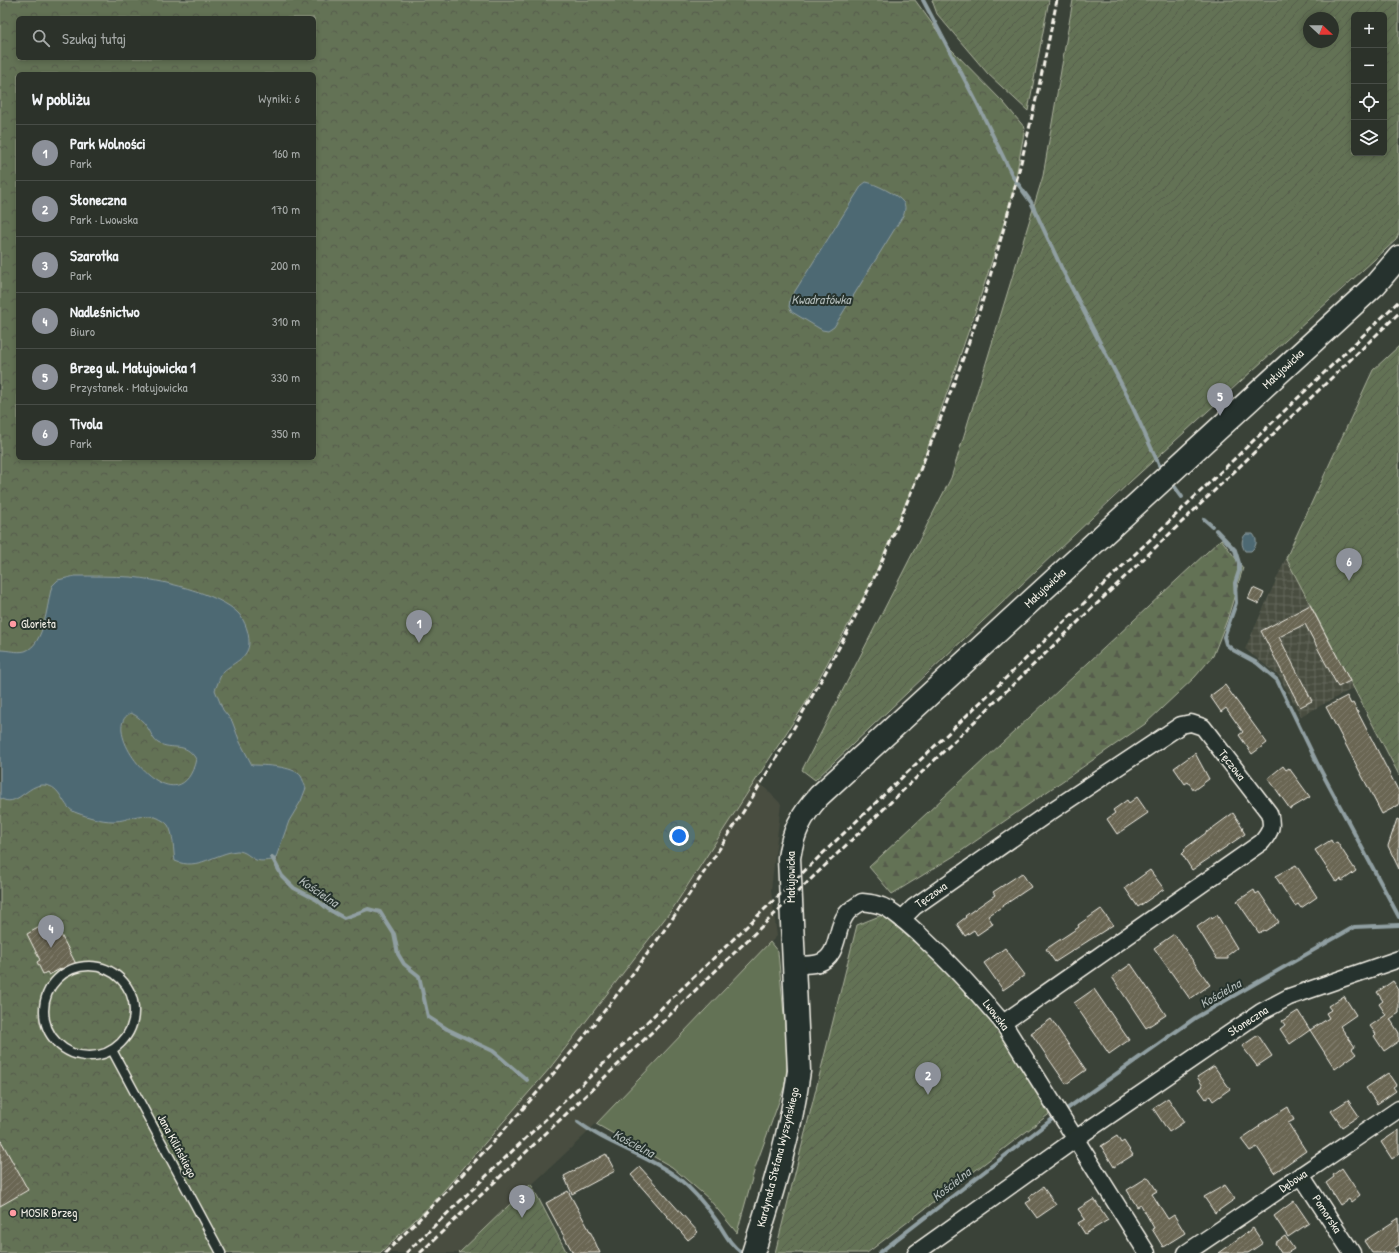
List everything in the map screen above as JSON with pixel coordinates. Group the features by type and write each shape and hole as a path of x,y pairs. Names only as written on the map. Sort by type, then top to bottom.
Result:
{"street":[{"name":"Małujowicka","path":"794,965 789,858 795,832 808,809 843,774 1375,285 1399,257"},
{"name":"Tęczowa","path":"902,919 914,907 1050,812 1181,725 1191,723 1203,727 1269,813 1273,825 1269,834 1262,842 1003,1023"},
{"name":"Lwowska","path":"794,965 818,963 827,958 833,950 840,925 845,915 862,902 874,903 883,906 902,919 956,970 1003,1023 1148,1253"},
{"name":"Słoneczna","path":"916,1253 1076,1139 1260,1012 1289,997 1399,959"},
{"name":"Kardynała Stefana Wyszyńskiego","path":"754,1250 784,1144 796,1092 799,1071 794,965"},
{"name":"Dębowa","path":"1186,1253 1399,1109"},
{"name":"Pomorska","path":"1301,1175 1352,1253"}],"lane":[{"path":"79,966 97,966 113,972 126,985 133,1002 133,1020 126,1037 112,1050 98,1055 84,1056 70,1052 58,1045 49,1033 44,1020 44,1002 51,986 63,973 79,966"},
{"name":"Jana Kilińskiego","path":"112,1050 221,1253"}],"shaded area":[{"path":"1286,558 1354,688 1301,716 1279,676 1245,649"},
{"path":"745,768 781,804 771,890 777,936 584,1136 459,1253 342,1253"}],"green space":[{"path":"0,0 915,0 949,47 1004,103 1025,128 1012,198 978,304 920,470 872,581 805,704 673,908 550,1068 432,1204 380,1253 0,1253"},
{"path":"932,0 1049,0 1028,111 988,74 937,14"},
{"path":"1073,0 1399,0 1399,233 1396,240 1130,482 815,780 802,770 951,478 1043,176"},
{"path":"1399,346 1399,775 1286,558 1373,370"},
{"path":"1221,539 1243,568 1227,620 1213,656 1195,677 1145,724 954,856 892,894 869,867"},
{"path":"882,915 961,981 998,1023 1052,1112 867,1253 775,1253 857,925"},
{"path":"770,942 778,952 788,1057 785,1085 755,1168 737,1233 709,1199 672,1167 596,1124"},
{"path":"531,1184 567,1253 459,1253"}],"water":[{"name":"Kwadratówka","path":"866,182 886,190 900,199 905,205 904,214 834,327 828,331 822,330 792,312 789,307 790,299 862,185"},
{"path":"1246,534 1253,534 1256,538 1256,545 1251,551 1245,551 1243,547 1242,540"},
{"path":"75,576 142,578 188,588 230,606 239,614 245,624 249,638 248,647 244,656 224,671 215,690 223,710 232,721 240,742 252,765 263,765 292,770 301,776 306,788 301,801 289,821 275,860 258,861 243,852 237,851 229,852 199,863 183,864 175,861 170,829 166,822 158,818 139,816 113,821 90,817 72,810 68,807 55,789 44,785 32,788 12,800 6,801 0,798 0,650 22,652 32,647 37,641 44,622 52,586 58,580","holes":["131,713 144,723 158,743 183,748 192,753 196,759 187,779 174,786 159,782 144,770 131,754 123,737 123,723"]}],"building":[{"path":"1253,588 1264,593 1259,604 1248,599"},
{"path":"1310,605 1350,681 1338,687 1305,624 1279,637 1312,701 1300,707 1261,631"},
{"path":"1225,685 1267,743 1252,754 1239,735 1243,732 1226,708 1221,712 1210,696"},
{"path":"1347,696 1351,704 1353,703 1399,792 1399,805 1382,814 1326,707"},
{"path":"1195,753 1209,779 1194,790 1188,782 1185,784 1174,768"},
{"path":"1283,766 1286,770 1289,768 1310,797 1290,809 1268,778"},
{"path":"1137,797 1148,813 1117,834 1107,819 1115,813 1113,810 1127,800 1129,803"},
{"path":"1233,813 1243,828 1242,829 1245,834 1192,870 1182,854 1185,851 1184,849"},
{"path":"1397,819 1399,820 1399,869 1388,846"},
{"path":"1331,840 1333,844 1337,842 1356,871 1342,881 1341,879 1336,882 1315,850"},
{"path":"1296,865 1317,897 1301,908 1298,904 1295,906 1275,876"},
{"path":"1150,870 1164,889 1138,907 1125,888"},
{"path":"1022,873 1031,887 988,916 993,924 977,935 974,930 965,936 957,924 966,917 965,916 995,895 993,892"},
{"path":"1254,890 1256,894 1259,892 1279,922 1259,933 1237,901"},
{"path":"1101,909 1113,925 1055,962 1046,949 1079,927 1078,925"},
{"path":"1217,915 1237,948 1228,955 1228,959 1217,959 1197,927 1211,917 1212,919"},
{"path":"47,923 53,933 59,931 76,964 64,970 62,968 49,975 47,972 43,974 37,962 40,960 27,934"},
{"path":"1174,934 1210,985 1190,999 1154,948"},
{"path":"1005,948 1025,975 1003,990 984,963"},
{"path":"1131,964 1166,1015 1146,1028 1112,977"},
{"path":"1393,981 1399,990 1399,1013 1390,1019 1399,1033 1399,1041 1384,1051 1374,1036 1376,1034 1370,1026 1386,1015 1379,1004 1383,1001 1377,992"},
{"path":"1094,989 1129,1040 1109,1054 1074,1003"},
{"path":"1344,996 1356,1015 1340,1026 1355,1047 1352,1049 1356,1054 1335,1069 1310,1030 1329,1018 1326,1013 1331,1010 1328,1006"},
{"path":"1298,1011 1310,1030 1290,1044 1280,1029 1285,1025 1282,1021"},
{"path":"1051,1019 1086,1070 1066,1084 1031,1033"},
{"path":"1258,1035 1272,1056 1257,1066 1242,1046"},
{"path":"1214,1066 1230,1089 1213,1101 1210,1096 1206,1099 1199,1089 1203,1086 1197,1077"},
{"path":"1388,1073 1396,1085 1393,1087 1396,1091 1377,1104 1366,1088"},
{"path":"1168,1098 1184,1122 1169,1132 1153,1108"},
{"path":"1348,1100 1359,1116 1342,1127 1331,1111"},
{"path":"1288,1107 1294,1120 1288,1123 1306,1151 1274,1173 1257,1147 1250,1151 1241,1139 1260,1126 1259,1125"},
{"path":"1399,1130 1399,1154 1392,1159 1381,1142"},
{"path":"1117,1136 1121,1143 1124,1141 1133,1155 1114,1167 1101,1146"},
{"path":"0,1139 28,1190 0,1206"},
{"path":"606,1154 615,1171 572,1194 564,1176"},
{"path":"640,1167 698,1232 688,1240 631,1175"},
{"path":"1342,1168 1360,1195 1351,1202 1349,1199 1340,1205 1326,1183"},
{"path":"1148,1177 1157,1191 1152,1194 1168,1219 1174,1215 1185,1233 1163,1247 1152,1229 1154,1228 1141,1205 1137,1207 1127,1190"},
{"path":"1225,1185 1235,1199 1215,1213 1204,1197"},
{"path":"1043,1187 1056,1205 1037,1218 1026,1203 1031,1200 1029,1197"},
{"path":"568,1191 600,1253 573,1253 546,1203"},
{"path":"1094,1199 1108,1220 1085,1234 1078,1223 1085,1219 1078,1209"},
{"path":"1294,1201 1309,1223 1288,1237 1274,1216"},
{"path":"1399,1218 1399,1245 1394,1248 1397,1253 1372,1253 1364,1241"},
{"path":"1253,1228 1263,1243 1248,1253 1218,1253"},
{"path":"1285,1236 1294,1249 1287,1253 1281,1253 1275,1243"}],"waterway":[{"path":"923,0 977,103 1013,177 1031,202 1062,269 1127,395 1160,467"},
{"path":"1174,486 1182,497"},
{"path":"1204,519 1212,526"},
{"path":"1216,530 1235,550 1239,563 1239,571 1235,583 1236,603 1224,637 1226,644 1233,650 1257,663 1277,680 1320,769 1399,917"},
{"name":"Kościelna","path":"272,857 282,876 294,888 317,900 328,909 344,918 368,909 380,912 394,934 398,954 404,964 419,976 428,1017 447,1029 493,1051 527,1080"},
{"name":"Kościelna","path":"1064,1111 1195,1018 1354,927 1399,925"},
{"name":"Kościelna","path":"879,1253 1055,1117"},
{"name":"Kościelna","path":"578,1122 602,1137 653,1162 677,1177 703,1203 730,1242 742,1253"}],"railway":[{"path":"385,1253 462,1176 535,1095 600,1017 631,976 661,935 718,851 772,765 837,651 862,604 897,525 935,433 973,330 995,260 1015,186 1033,112 1057,0"},
{"path":"406,1253 1399,301"},
{"path":"420,1253 624,1059 1399,313"}],"place":[{"name":"Brzeg ul. Małujowicka 1","path":"1220,416"},
{"name":"Tivola","path":"1349,581"},
{"name":"Glorieta","path":"13,624"},
{"name":"Park Wolności","path":"419,643"},
{"name":"Nadleśnictwo","path":"51,948"},
{"name":"Słoneczna","path":"928,1095"},
{"name":"MOSIR Brzeg","path":"13,1213"},
{"name":"Szarotka","path":"522,1218"}]}
